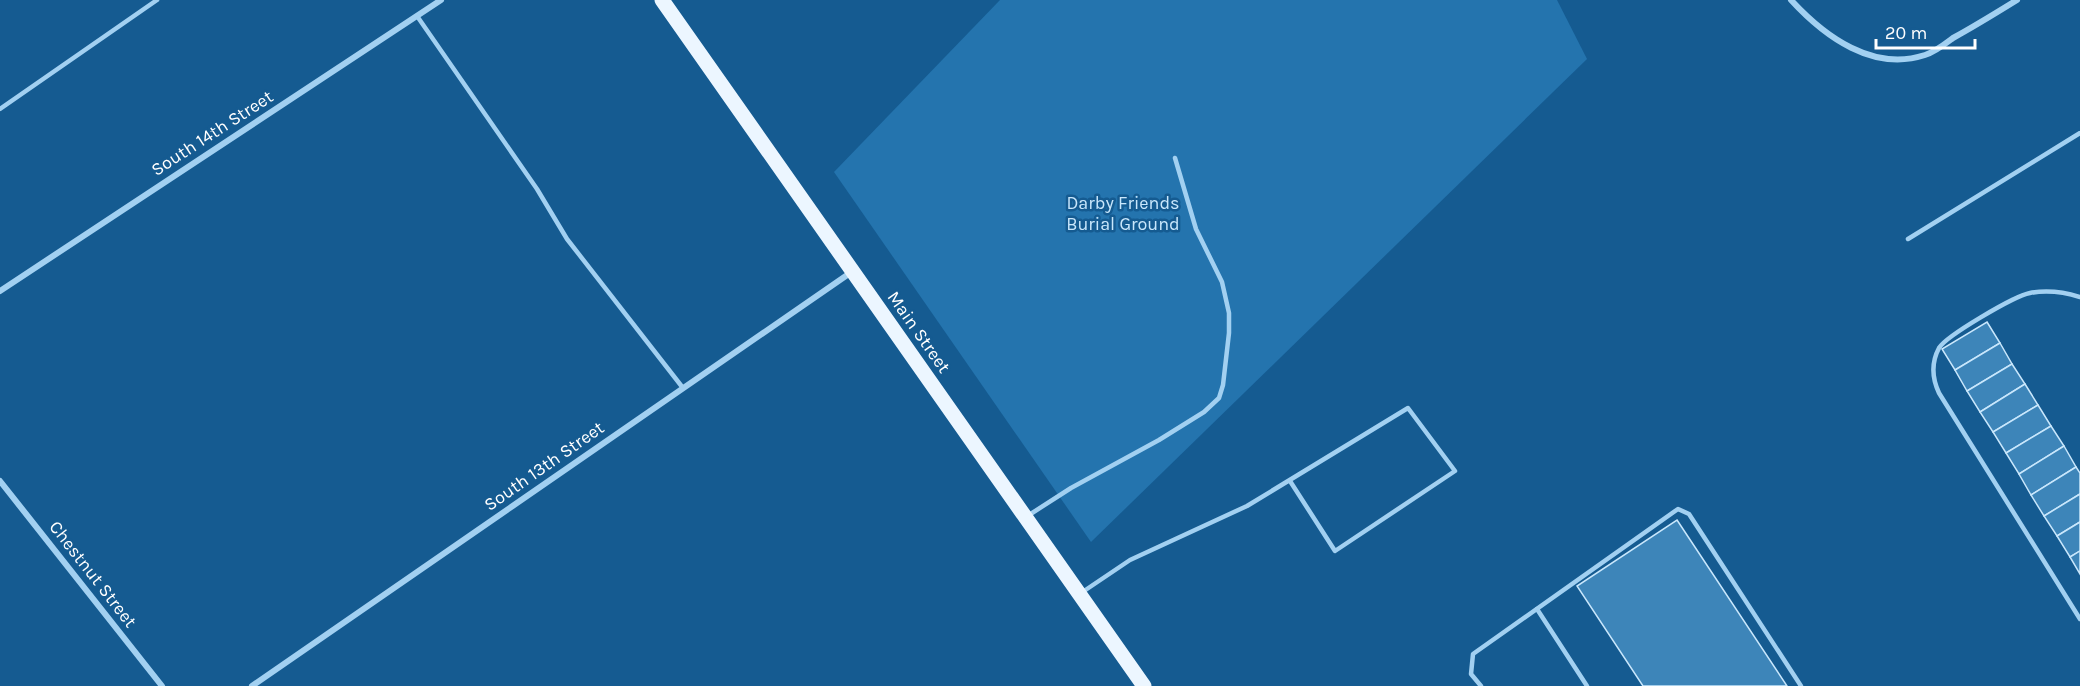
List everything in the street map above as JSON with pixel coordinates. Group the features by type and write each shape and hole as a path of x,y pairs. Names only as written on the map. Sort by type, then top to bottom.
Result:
{"main road":[{"name":"Main Street","path":"662,0 1144,686"}],"street":[{"name":"South 14th Street","path":"0,291 441,0"},
{"path":"1791,0 1815,26 1869,56 1897,60 1926,55 2017,0"},
{"name":"South 13th Street","path":"252,686 853,271"},
{"name":"Chestnut Street","path":"0,481 162,686"}],"lane":[{"path":"0,109 157,0"},
{"path":"417,16 537,189 567,239 683,388"},
{"path":"1908,239 2080,133"},
{"path":"1024,518 1071,488 1204,412 1219,398 1223,386 1229,313 1222,282 1196,229 1175,158"},
{"path":"2080,297 2048,292 2029,293 2012,300 1950,337 1939,348 1932,378 1939,393 2080,619"},
{"path":"1078,594 1130,560 1247,506 1290,482 1408,408 1455,471 1335,551 1290,482"},
{"path":"1480,686 1471,674 1473,654 1678,509 1689,514 1801,686"},
{"path":"1537,609 1587,686"}],"green space":[{"name":"Darby Friends Burial Ground","path":"1000,0 1557,0 1587,59 1091,542 834,172"}],"building":[{"path":"1987,322 2000,343 1955,370 1942,349"},
{"path":"2000,343 2012,364 1967,391 1955,370"},
{"path":"2012,364 2025,384 1980,412 1967,391"},
{"path":"2025,384 2038,405 1993,432 1980,412"},
{"path":"2038,405 2051,426 2006,453 1993,432"},
{"path":"2051,426 2064,446 2019,474 2006,453"},
{"path":"2064,446 2076,467 2031,495 2019,474"},
{"path":"2076,467 2080,473 2080,494 2044,516 2031,495"},
{"path":"2080,494 2080,522 2057,536 2044,516"},
{"path":"1677,520 1787,686 1643,686 1577,586"},
{"path":"2080,522 2080,551 2070,557 2057,536"},
{"path":"2080,551 2080,574 2070,557"}]}
